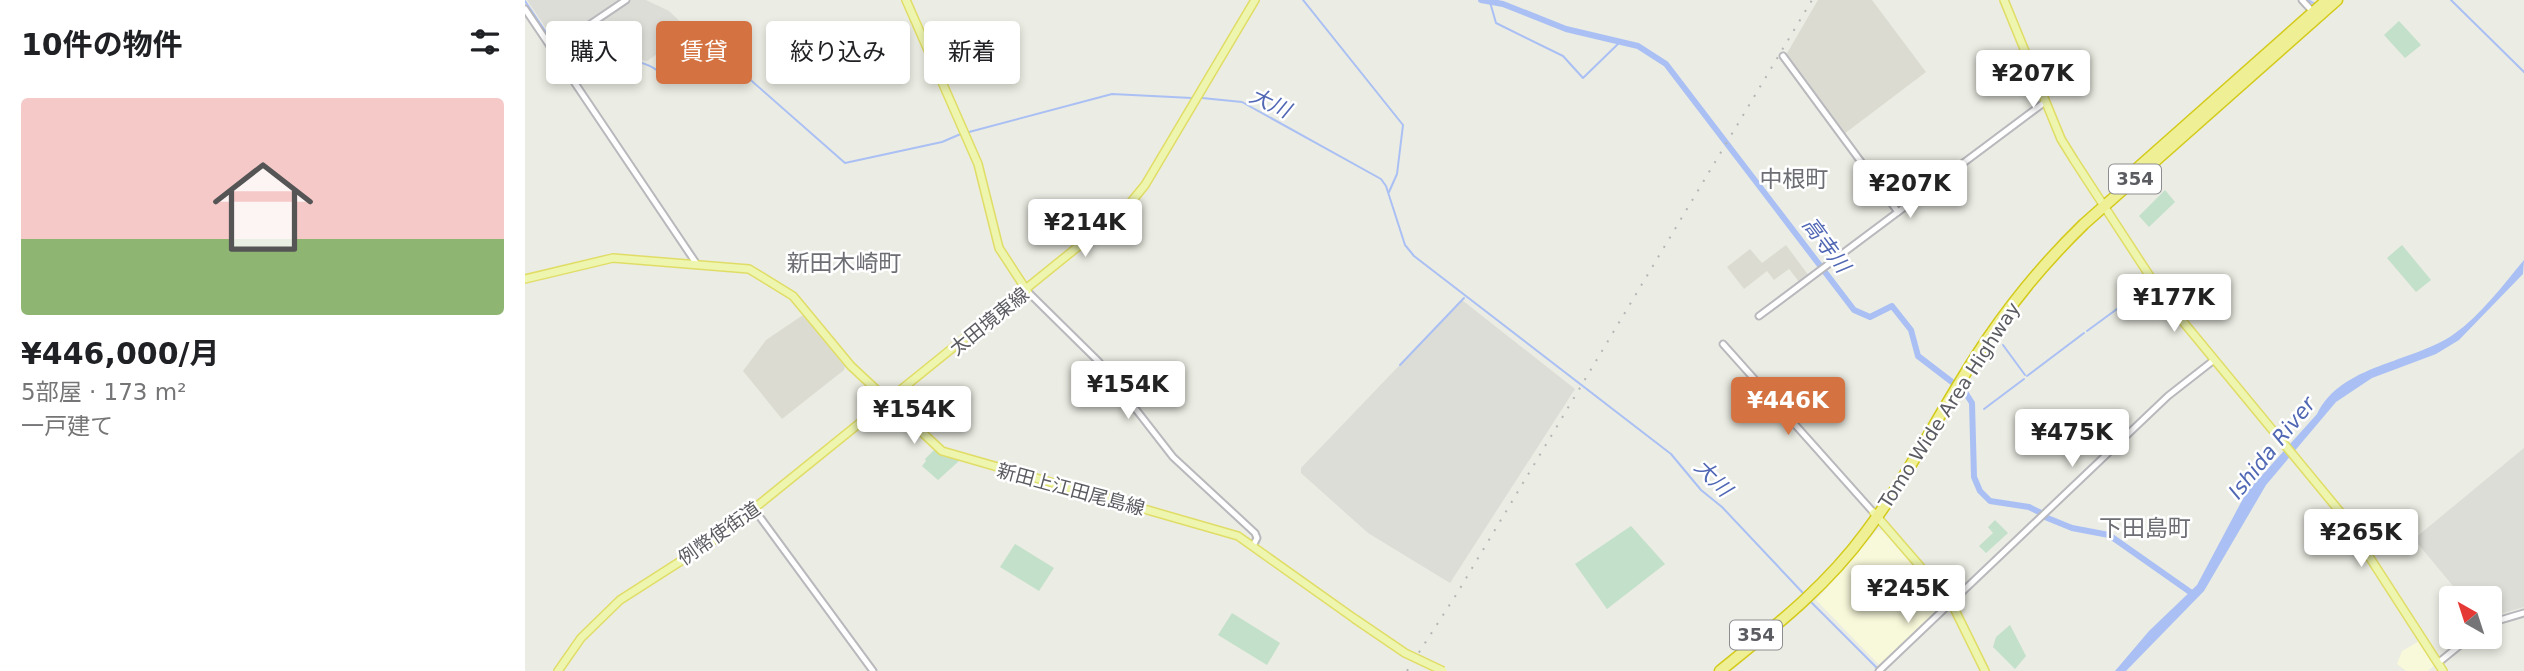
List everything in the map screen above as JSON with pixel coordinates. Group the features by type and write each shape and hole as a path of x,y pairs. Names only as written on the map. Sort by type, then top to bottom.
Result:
{"highway":[{"name":"Tomo Wide Area Highway","path":"2316,15 2327,0"},
{"name":"Tomo Wide Area Highway","path":"1720,671 1806,597 1848,555 1956,384 2024,283 2067,232 2316,15 2337,0"},
{"name":"Tomo Wide Area Highway","path":"1711,671 1806,597"}],"main road":[{"path":"906,0 980,172 999,248 1027,291"},
{"name":"太田境東線","path":"888,403 1027,291 1130,203 1145,185 1255,0"},
{"path":"2004,0 2061,139 2167,300 2346,520 2443,671"},
{"name":"新田上江田尾島線","path":"525,279 613,258 741,267 787,291 835,349 888,403 938,448 953,456 1238,536 1397,648 1443,671"},
{"name":"例幣使街道","path":"558,671 581,638 620,600 699,552 888,403"},
{"path":"1875,515 1951,602 1985,671"}],"street":[{"path":"596,21 627,0"},
{"path":"2302,0 2316,15"},
{"path":"525,9 546,41"},
{"path":"1783,56 1898,212"},
{"path":"575,84 696,263"},
{"path":"1759,316 2045,102"},
{"path":"1027,291 1105,369 1173,457 1255,533 1257,538 1253,546"},
{"path":"1723,344 1875,515"},
{"path":"1881,669 2168,396 2214,360"},
{"path":"754,509 873,671"},
{"path":"2503,620 2524,613"},
{"path":"2438,663 2455,649"}],"shaded area":[{"path":"527,0 619,0 588,21 546,21 546,28"},
{"path":"631,0 646,0 669,11 680,21 656,21 656,55 647,61 642,60 642,21 601,21"},
{"path":"1818,0 1872,0 1926,72 1844,134 1786,55"},
{"path":"2399,21 2421,45 2405,58 2384,35"},
{"path":"2165,190 2175,202 2149,227 2139,216"},
{"path":"1786,245 1809,276 1800,283 1789,269 1774,280 1767,271 1744,289 1727,267 1750,249 1762,263"},
{"path":"2402,245 2431,280 2416,292 2387,258"},
{"path":"1462,300 1575,389 1450,583 1368,533 1301,473 1301,468"},
{"path":"803,315 845,366 844,370 782,419 743,371 766,340"},
{"path":"2524,448 2524,607 2503,613 2503,586 2453,586 2414,539"},
{"path":"935,449 960,460 938,480 922,466"},
{"path":"1995,520 2008,533 1986,553 1979,546 1993,533 1988,527"},
{"path":"1631,526 1665,564 1607,609 1575,564"},
{"path":"1877,530 1883,530 1945,602 1880,666 1816,600"},
{"path":"1015,544 1054,568 1039,591 1000,567"},
{"path":"1232,613 1280,643 1267,665 1218,635"},
{"path":"2010,625 2026,656 2015,669 1993,647 1996,637"},
{"path":"2421,640 2436,664 2428,671 2406,671 2397,664 2402,651"}],"water":[{"path":"2524,260 2523,274 2459,340 2436,354 2372,378 2336,402 2266,485 2204,591 2126,671 2115,671 2149,631 2197,585 2246,493 2317,414 2328,397 2360,374 2419,352 2454,334 2482,309"}],"waterway":[{"path":"1303,0 1403,125 1397,174 1389,192"},
{"name":"高寺川","path":"1481,0 1503,4 1566,29 1638,46 1666,64 1854,310 1870,317 1892,306 1911,330 1918,356 1965,392 1972,403 1974,477 1980,491 1990,501 2029,507 2041,513"},
{"path":"2308,0 2315,4 2319,0"},
{"path":"2451,0 2524,72"},
{"name":"大川","path":"525,1 568,65 604,60 631,61 643,63 662,75 677,71 686,78 720,53 845,163 942,142 963,133"},
{"path":"1490,2 1496,23 1563,56 1583,78 1619,43"},
{"name":"大川","path":"969,132 1112,94 1192,98"},
{"name":"大川","path":"1202,98 1242,102 1381,179 1386,186 1405,245 1414,256 1671,454 1701,490 1722,507 1803,593"},
{"path":"1400,365 1464,298"},
{"path":"2087,331 2132,298"},
{"path":"2027,376 2084,333"},
{"path":"2003,345 2025,375"},
{"path":"1984,409 2024,379"},
{"name":"高寺川","path":"2045,517 2072,528 2109,535 2193,594"},
{"name":"大川","path":"1809,600 1877,668"}],"railway":[{"path":"1407,671 1456,595 1812,0"}],"district":[{"name":"中根町","path":"1794,179"},
{"name":"新田木崎町","path":"844,263"},
{"name":"下田島町","path":"2145,528"}],"water label":[{"name":"Ishida River","path":"2272,448"}]}
